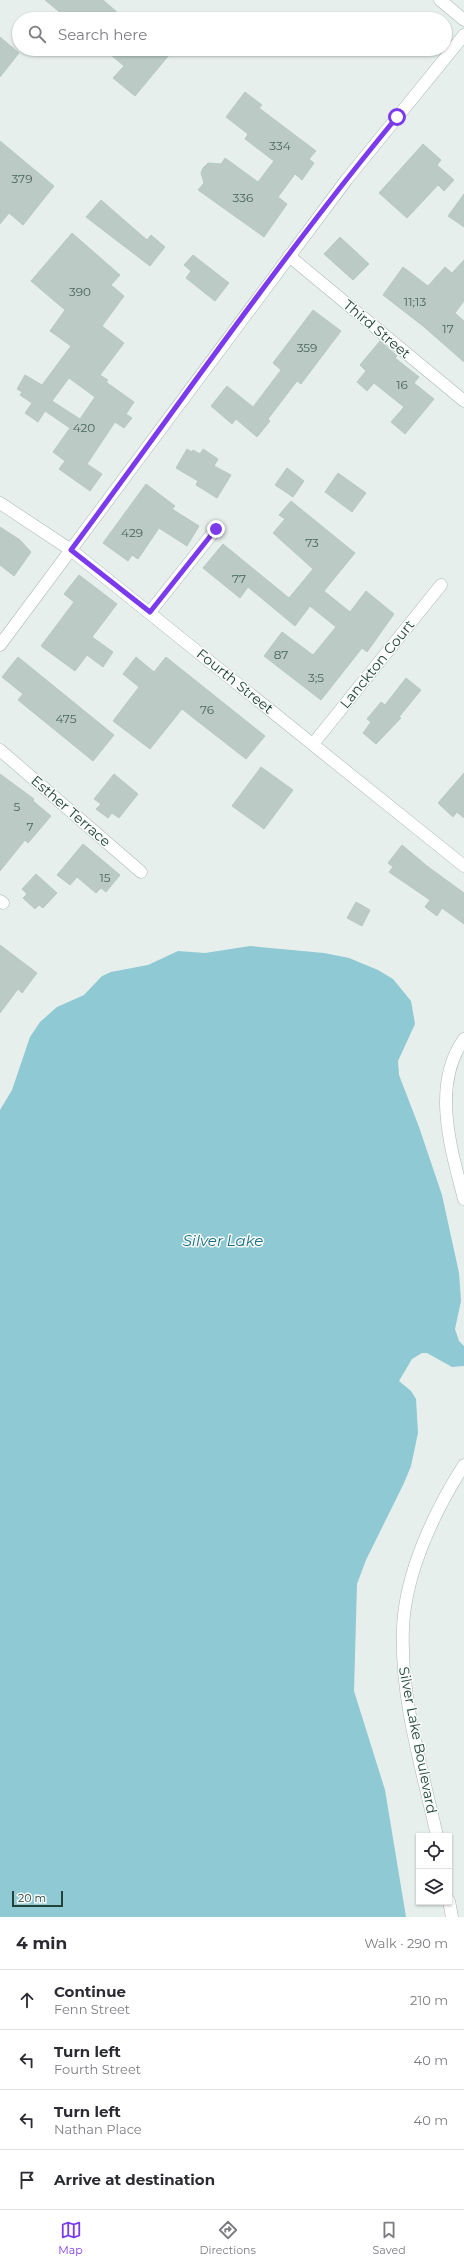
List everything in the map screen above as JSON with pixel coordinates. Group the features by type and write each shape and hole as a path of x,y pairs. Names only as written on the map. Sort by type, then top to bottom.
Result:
{"street":[{"path":"440,0 464,20"},
{"path":"452,50 464,35"},
{"path":"0,645 365,156 447,56"},
{"name":"Third Street","path":"290,256 464,401"},
{"name":"Fourth Street","path":"0,503 71,550 313,744 462,860"},
{"path":"150,612 216,529"},
{"name":"Lanckton Court","path":"313,744 441,584"},
{"name":"Esther Terrace","path":"0,750 141,872"},
{"path":"464,1039 454,1054 448,1072 446,1103 454,1156 464,1199"},
{"name":"Silver Lake Boulevard","path":"436,1833 406,1689 403,1660 403,1626 409,1591 420,1554 432,1523 464,1465"},
{"path":"450,1905 452,1917"}],"water":[{"name":"Silver Lake","path":"250,946 324,953 349,958 378,970 393,979 411,1001 415,1024 398,1061 399,1075 419,1127 442,1195 459,1273 461,1301 455,1329 459,1341 464,1346 464,1366 452,1367 427,1353 422,1353 412,1359 399,1381 411,1391 416,1399 418,1433 411,1466 366,1560 357,1584 354,1691 385,1790 406,1917 0,1917 0,1110 12,1090 30,1037 40,1022 57,1007 84,995 102,976 111,972 148,965 178,951 205,953"}],"building":[{"path":"45,0 103,0 117,12 60,12"},
{"path":"0,37 12,47 12,56 17,56 0,77"},
{"path":"112,56 168,56 135,96 113,78 124,66"},
{"path":"245,92 262,105 259,108 316,151 309,159 314,163 302,180 295,174 278,197 287,204 264,237 198,190 204,183 201,173 203,168 208,163 221,164 225,158 258,182 274,161 245,139 248,134 226,117"},
{"path":"0,141 54,186 23,225 9,213 0,224"},
{"path":"423,144 441,160 437,165 454,180 444,191 438,185 407,218 379,193"},
{"path":"464,194 464,227 448,216"},
{"path":"101,200 147,240 151,235 165,247 150,266 86,217"},
{"path":"72,233 120,275 111,285 124,296 102,326 124,343 100,375 108,380 106,382 134,402 126,414 132,418 124,428 115,422 87,464 102,474 90,491 59,469 65,461 53,452 70,428 45,411 38,422 25,413 32,403 20,395 22,392 17,389 25,375 42,385 71,346 50,331 65,310 31,281","holes":["69,378 95,397 80,419 52,401"]},
{"path":"340,237 369,264 353,280 324,254"},
{"path":"193,255 229,283 215,301 186,278 191,271 184,265"},
{"path":"464,260 464,301 455,313 464,321 464,362 423,326 383,295 403,267 428,286 445,267 452,273"},
{"path":"313,310 341,331 301,384 297,381 268,419 270,421 257,437 236,419 232,424 211,406 227,386 253,407 281,370 273,363"},
{"path":"380,341 397,356 395,358 419,377 414,383 434,399 405,434 391,422 404,407 374,383 367,391 357,382 366,371 360,365"},
{"path":"187,449 192,452 193,450 200,454 203,449 218,459 214,466 231,475 217,498 196,485 198,481 176,468"},
{"path":"287,468 304,481 293,497 275,485"},
{"path":"338,473 366,493 352,512 325,492"},
{"path":"146,484 175,506 172,509 199,526 187,546 159,528 138,559 132,555 128,561 103,543"},
{"path":"291,501 355,553 324,591 350,612 366,591 394,614 367,652 362,648 321,700 264,656 282,632 313,655 336,627 310,606 295,626 248,587 240,598 203,568 223,544 289,598 313,569 273,533 285,519 279,515"},
{"path":"0,527 20,540 31,552 14,576 0,565"},
{"path":"79,575 117,604 92,637 113,652 103,667 87,655 75,671 41,646 74,602 64,594"},
{"path":"18,657 114,735 93,761 18,700 23,694 2,677"},
{"path":"136,657 154,672 166,657 265,736 246,759 182,709 150,749 113,721 139,687 123,674"},
{"path":"406,678 421,690 399,717 401,718 376,744 363,733 371,722 367,719 381,702 385,705"},
{"path":"261,767 293,790 264,829 232,806"},
{"path":"464,773 464,818 457,812 453,817 438,803"},
{"path":"0,774 34,799 33,801 51,816 28,843 25,840 0,871"},
{"path":"114,774 138,794 119,818 112,813 108,818 96,809 101,804 94,799"},
{"path":"83,844 120,875 106,892 101,888 96,893 77,877 70,885 57,875"},
{"path":"402,845 427,866 464,893 464,924 442,908 437,916 425,907 430,900 389,872 393,867 388,863"},
{"path":"36,874 57,893 43,908 39,905 35,909 23,898 27,894 22,889"},
{"path":"356,902 370,910 362,926 347,918"},
{"path":"0,945 37,973 22,993 18,989 0,1013"}],"route":[{"path":"216,529 150,612 71,550 194,382 347,179 397,117"}]}
